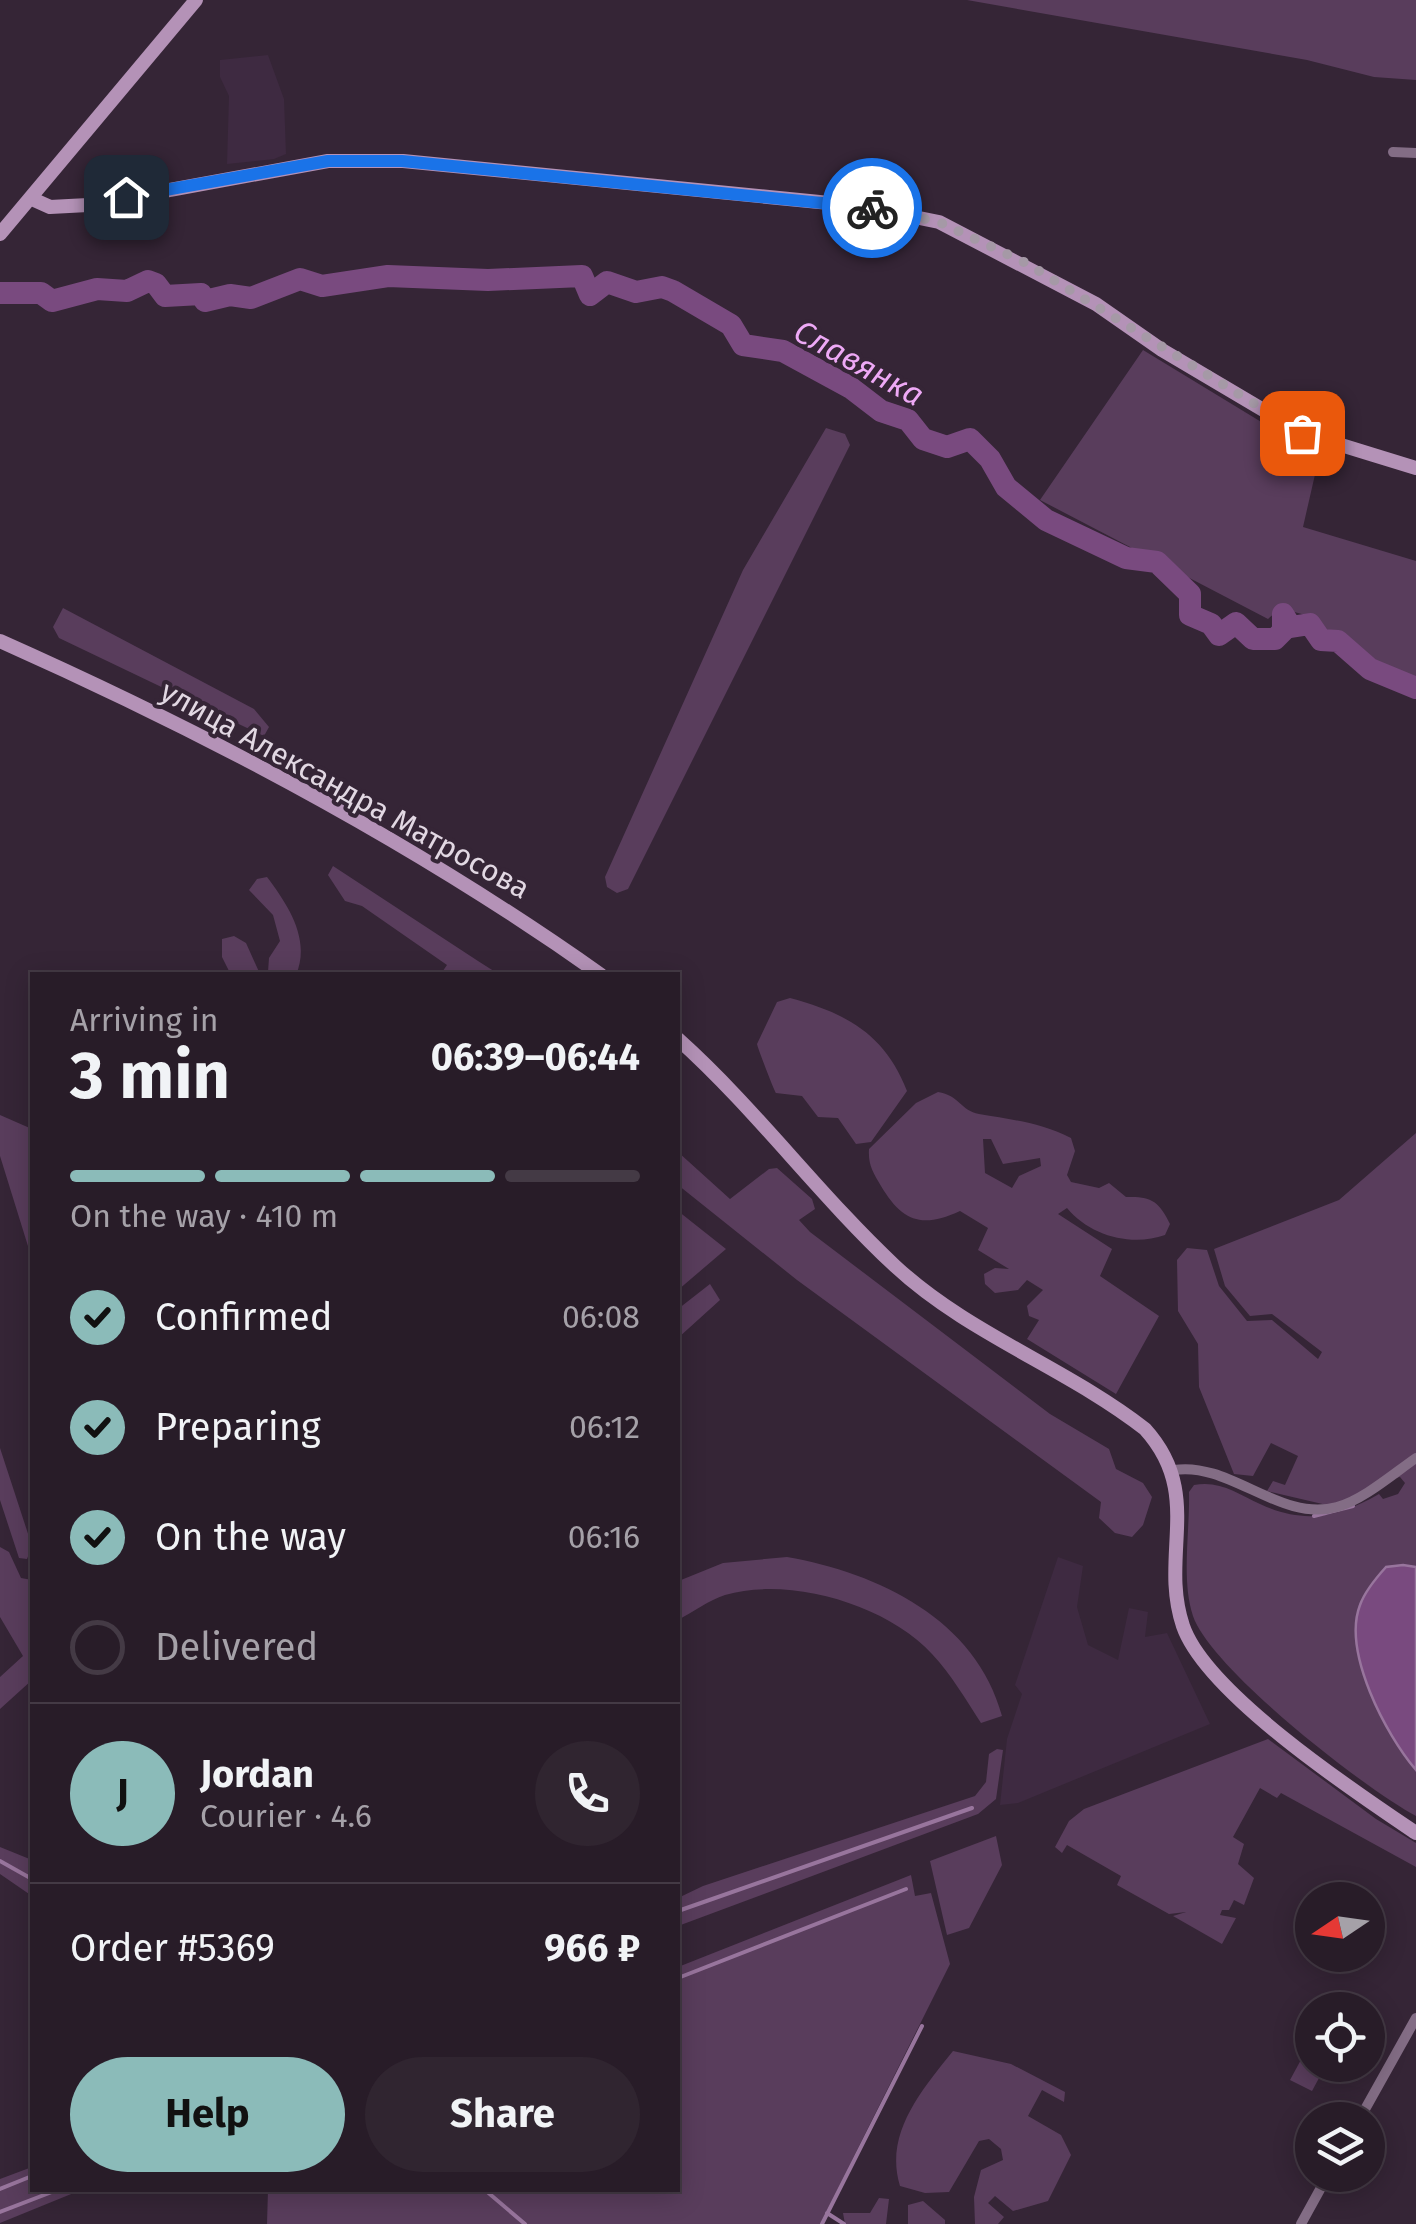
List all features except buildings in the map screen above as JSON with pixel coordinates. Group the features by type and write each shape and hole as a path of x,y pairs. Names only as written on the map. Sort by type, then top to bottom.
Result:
{"main road":[{"path":"0,234 196,0"},
{"path":"30,198 50,207 88,204 287,166 384,161 860,206 939,222 956,230 1096,304 1162,350 1302,433 1416,468"},
{"name":"улица Александра Матросова","path":"0,641 220,745 526,922 598,972"},
{"path":"680,1041 780,1140 896,1267 950,1310 1123,1412 1164,1449 1174,1470 1178,1498 1178,1607 1194,1650 1259,1715 1416,1834"}],"street":[{"path":"1392,152 1416,153"},
{"path":"1174,1470 1196,1466 1316,1510 1340,1507 1416,1458"},
{"path":"1368,2102 1416,2018"},
{"path":"1301,2224 1319,2192"}],"shaded area":[{"path":"967,0 1416,0 1416,80 1374,77 1307,60"},
{"path":"268,55 284,99 286,154 227,164 229,96 220,77 220,60"},
{"path":"1143,350 1319,457 1303,527 1416,561 1416,682 1349,648 1316,618 1280,608 1268,619 1040,500"},
{"path":"826,428 845,434 850,445 628,889 617,893 607,887 605,877 743,570"},
{"path":"63,608 254,709 269,727 264,736 59,638 53,627"},
{"path":"333,866 495,972 442,972 447,965 362,906 345,901 328,875"},
{"path":"267,877 295,923 301,948 297,972 268,972 269,958 280,941 273,915 249,890 257,879"},
{"path":"234,936 246,943 259,972 230,972 222,957 222,939"},
{"path":"790,998 829,1011 861,1029 875,1040 898,1071 907,1091 871,1142 856,1144 838,1118 818,1117 802,1096 776,1093 757,1044 777,1002"},
{"path":"938,1092 973,1112 1026,1122 1071,1138 1075,1151 1067,1175 1071,1182 1099,1188 1109,1183 1126,1197 1148,1199 1162,1210 1170,1224 1165,1235 1139,1240 1099,1232 1067,1208 1058,1214 1112,1249 1100,1276 1159,1316 1116,1394 1027,1339 1039,1320 1029,1316 1027,1306 1043,1290 1027,1280 1018,1290 995,1293 985,1284 984,1274 995,1268 1009,1269 978,1250 988,1228 960,1211 934,1220 914,1218 889,1198 872,1168 869,1149 916,1103","holes":["983,1139 991,1139 1003,1164 1040,1158 1041,1166 1019,1176 1012,1188 985,1173"]},
{"path":"0,1115 30,1128 30,1253 0,1156"},
{"path":"1416,1133 1416,1816 1362,1781 1292,1726 1228,1666 1193,1616 1187,1571 1189,1492 1194,1485 1221,1486 1292,1515 1321,1516 1379,1494 1383,1499 1398,1494 1405,1483 1400,1477 1391,1479 1331,1506 1267,1491 1273,1481 1285,1485 1298,1456 1271,1443 1253,1476 1234,1474 1199,1387 1198,1344 1178,1311 1177,1260 1187,1248 1207,1250 1219,1286 1247,1321 1272,1320 1318,1359 1322,1352 1272,1314 1250,1316 1225,1286 1214,1249 1339,1200"},
{"path":"680,1154 730,1199 769,1169 777,1168 812,1199 815,1209 799,1220 810,1232 1050,1414 1109,1449 1116,1469 1143,1483 1152,1497 1143,1525 1132,1537 1115,1533 1099,1518 1101,1502 797,1280 680,1187"},
{"path":"680,1213 726,1249 680,1288"},
{"path":"710,1284 720,1300 680,1336 680,1307"},
{"path":"0,1448 30,1540 27,1559 19,1558 0,1500"},
{"path":"0,1547 9,1552 21,1578 30,1580 30,1682 0,1709 0,1677 23,1656 0,1617"},
{"path":"787,1557 821,1564 888,1589 919,1606 947,1627 970,1652 989,1682 1002,1716 981,1723 946,1670 913,1637 890,1621 836,1599 807,1592 751,1590 719,1597 680,1619 681,1580 723,1563"},
{"path":"1058,1557 1083,1566 1077,1607 1088,1645 1118,1660 1129,1608 1148,1612 1145,1637 1167,1633 1210,1724 1018,1803 1000,1805 1007,1739 1022,1694 1015,1685"},
{"path":"1386,1567 1416,1567 1416,1770 1380,1715 1357,1646 1356,1624 1365,1595"},
{"path":"1268,1739 1376,1819 1416,1843 1416,1867 1281,1793 1277,1798 1260,1788 1233,1837 1244,1844 1238,1864 1254,1878 1244,1905 1234,1900 1229,1910 1222,1910 1220,1915 1236,1918 1222,1944 1173,1916 1186,1912 1169,1914 1117,1885 1121,1876 1067,1845 1062,1853 1055,1847 1069,1821 1084,1809"},
{"path":"1003,1750 996,1799 978,1814 680,1925 680,1897 703,1886 975,1796 986,1782 989,1754"},
{"path":"996,1836 1002,1865 969,1928 947,1935 930,1861"},
{"path":"0,1847 30,1859 30,1895 0,1874"},
{"path":"911,1875 915,1896 931,1893 950,1964 820,2224 267,2224 268,2192 680,2192 680,1966"},
{"path":"953,2051 1011,2064 1065,2092 1064,2102 1042,2090 1028,2116 1061,2135 1071,2155 1048,2201 1013,2211 995,2196 988,2203 1004,2217 998,2224 975,2224 974,2197 981,2170 1003,2160 1001,2149 989,2139 979,2141 949,2192 925,2193 900,2186 896,2167 901,2131 918,2098"},
{"path":"1295,2071 1295,2082 1317,2082 1312,2091 1290,2080"},
{"path":"30,2168 30,2192 76,2192 0,2223 0,2179"},
{"path":"879,2198 889,2199 886,2224 845,2224 843,2213 870,2213"},
{"path":"923,2201 945,2224 908,2224 908,2205"}],"waterway":[{"name":"Славянка","path":"0,293 41,293 52,301 97,289 127,291 148,281 156,284 165,296 201,294 205,301 230,295 251,298 300,279 322,286 388,276 488,280 582,276 590,295 607,282 636,292 662,287 731,325 743,345 783,351 851,388 881,411 908,420 923,439 947,447 970,439 990,459 1006,487 1046,520 1126,558 1157,562 1190,594 1190,615 1211,624 1219,635 1236,623 1253,639 1275,639 1283,631 1283,614 1291,627 1310,624 1321,640 1338,641 1370,669 1416,688"},
{"path":"1314,1516 1353,1506"},
{"path":"680,1910 972,1808"},
{"path":"0,1861 30,1878"},
{"path":"680,1977 906,1889"},
{"path":"822,2224 922,2026"},
{"path":"0,2189 30,2177"},
{"path":"0,2212 52,2192"},
{"path":"487,2192 525,2224"},
{"path":"827,2213 844,2224"}],"way so far":[{"path":"872,208 939,222 1026,263 1096,304 1212,382 1302,433"}],"route":[{"path":"126,197 287,166 328,161 402,161 872,208"}]}
